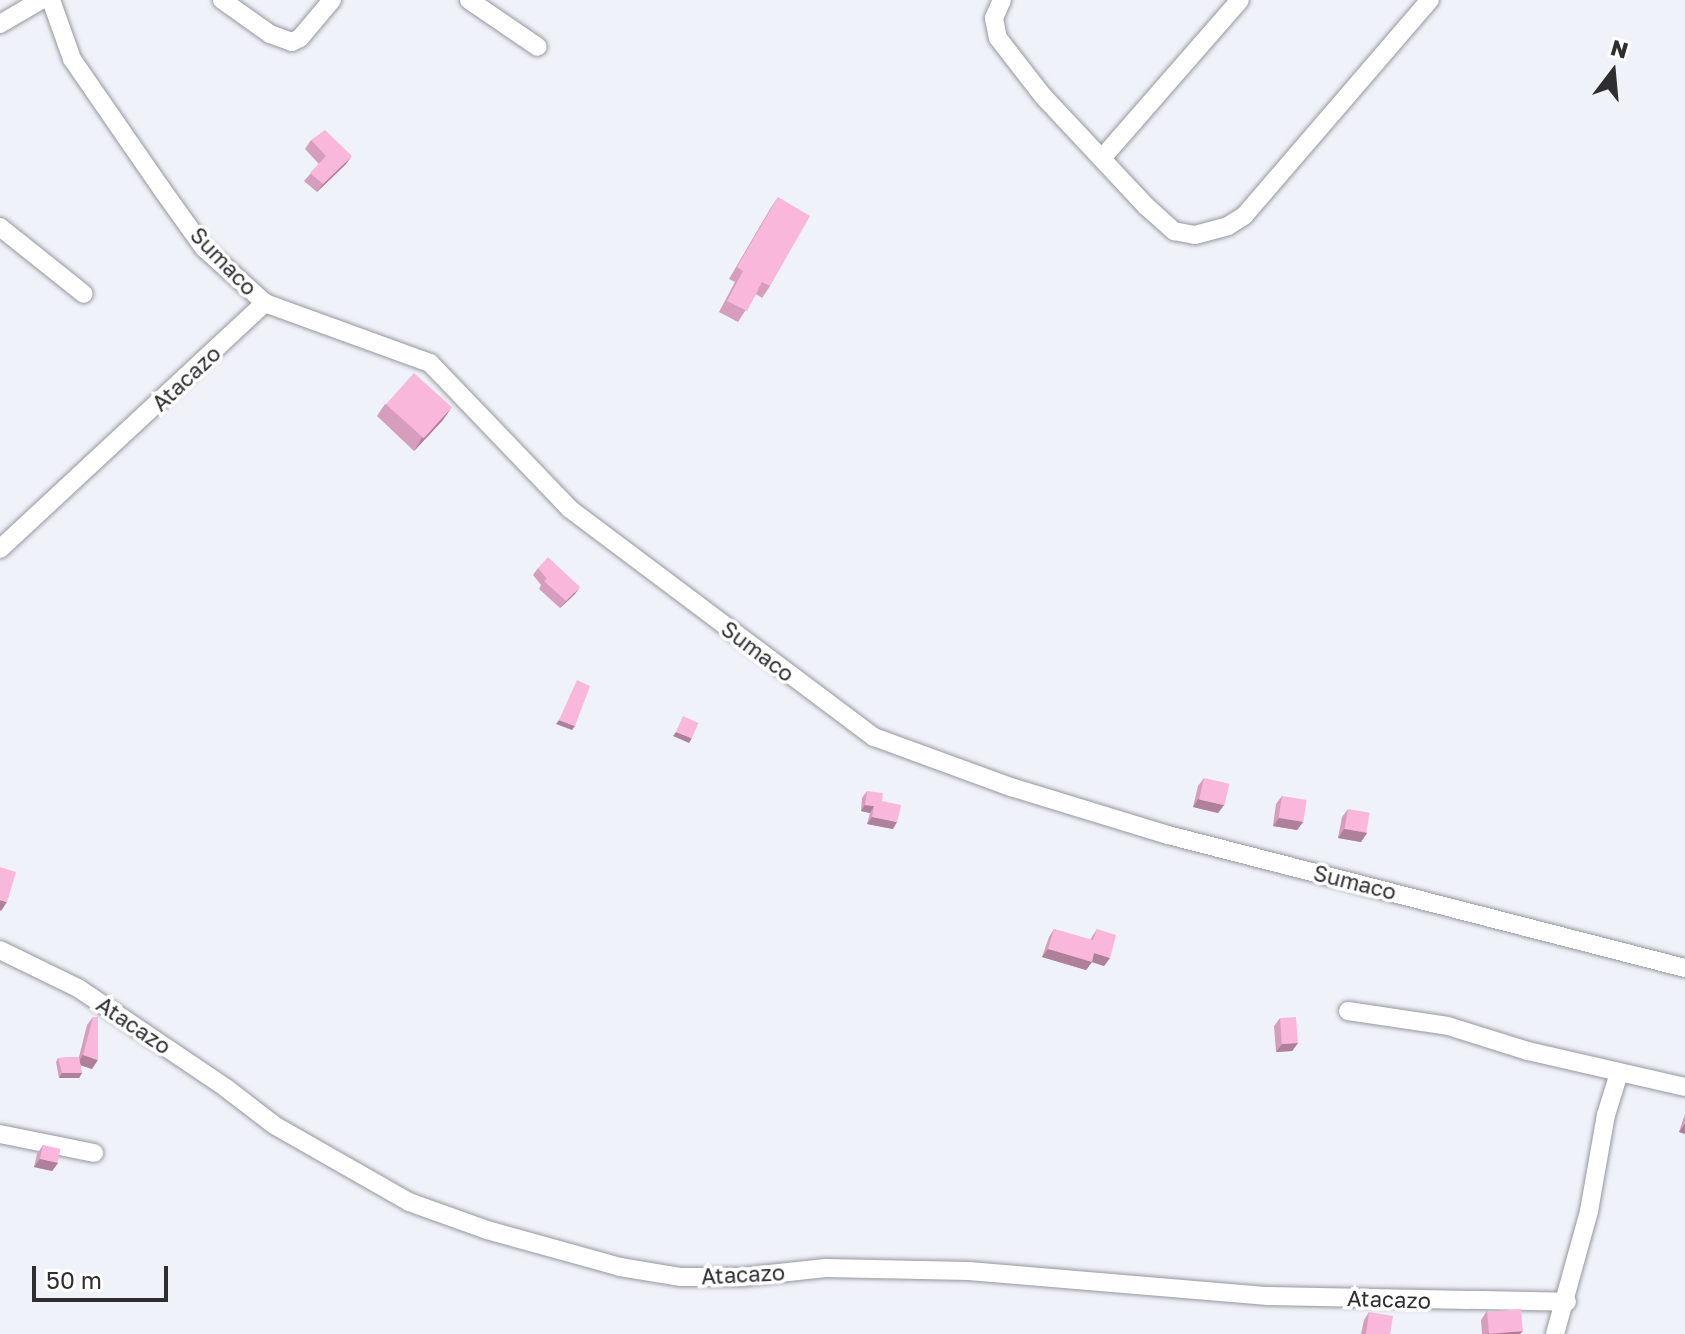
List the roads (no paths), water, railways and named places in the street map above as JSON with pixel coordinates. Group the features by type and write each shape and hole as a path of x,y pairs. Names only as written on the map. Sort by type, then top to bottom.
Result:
{"street":[{"path":"0,24 41,0"},
{"name":"Sumaco","path":"51,0 72,59 161,188 204,248 265,303 430,363 570,509 874,737 1011,787 1168,835 1685,968"},
{"path":"222,0 270,34 292,42 300,38 332,0"},
{"path":"469,0 538,47"},
{"path":"1002,0 994,18 998,38 1043,96 1146,206 1174,231 1195,235 1228,226 1244,216 1430,0"},
{"path":"1103,157 1240,0"},
{"path":"0,227 84,294"},
{"name":"Atacazo","path":"0,549 265,303"},
{"name":"Atacazo","path":"0,950 78,988 274,1125 409,1202 487,1230 620,1267 681,1277 742,1277 826,1268 921,1270 1268,1296 1567,1302"},
{"path":"1348,1011 1448,1026 1528,1051 1685,1087"},
{"path":"1555,1334 1567,1302 1589,1211 1606,1115 1619,1073"},
{"path":"0,1134 94,1153"}]}
